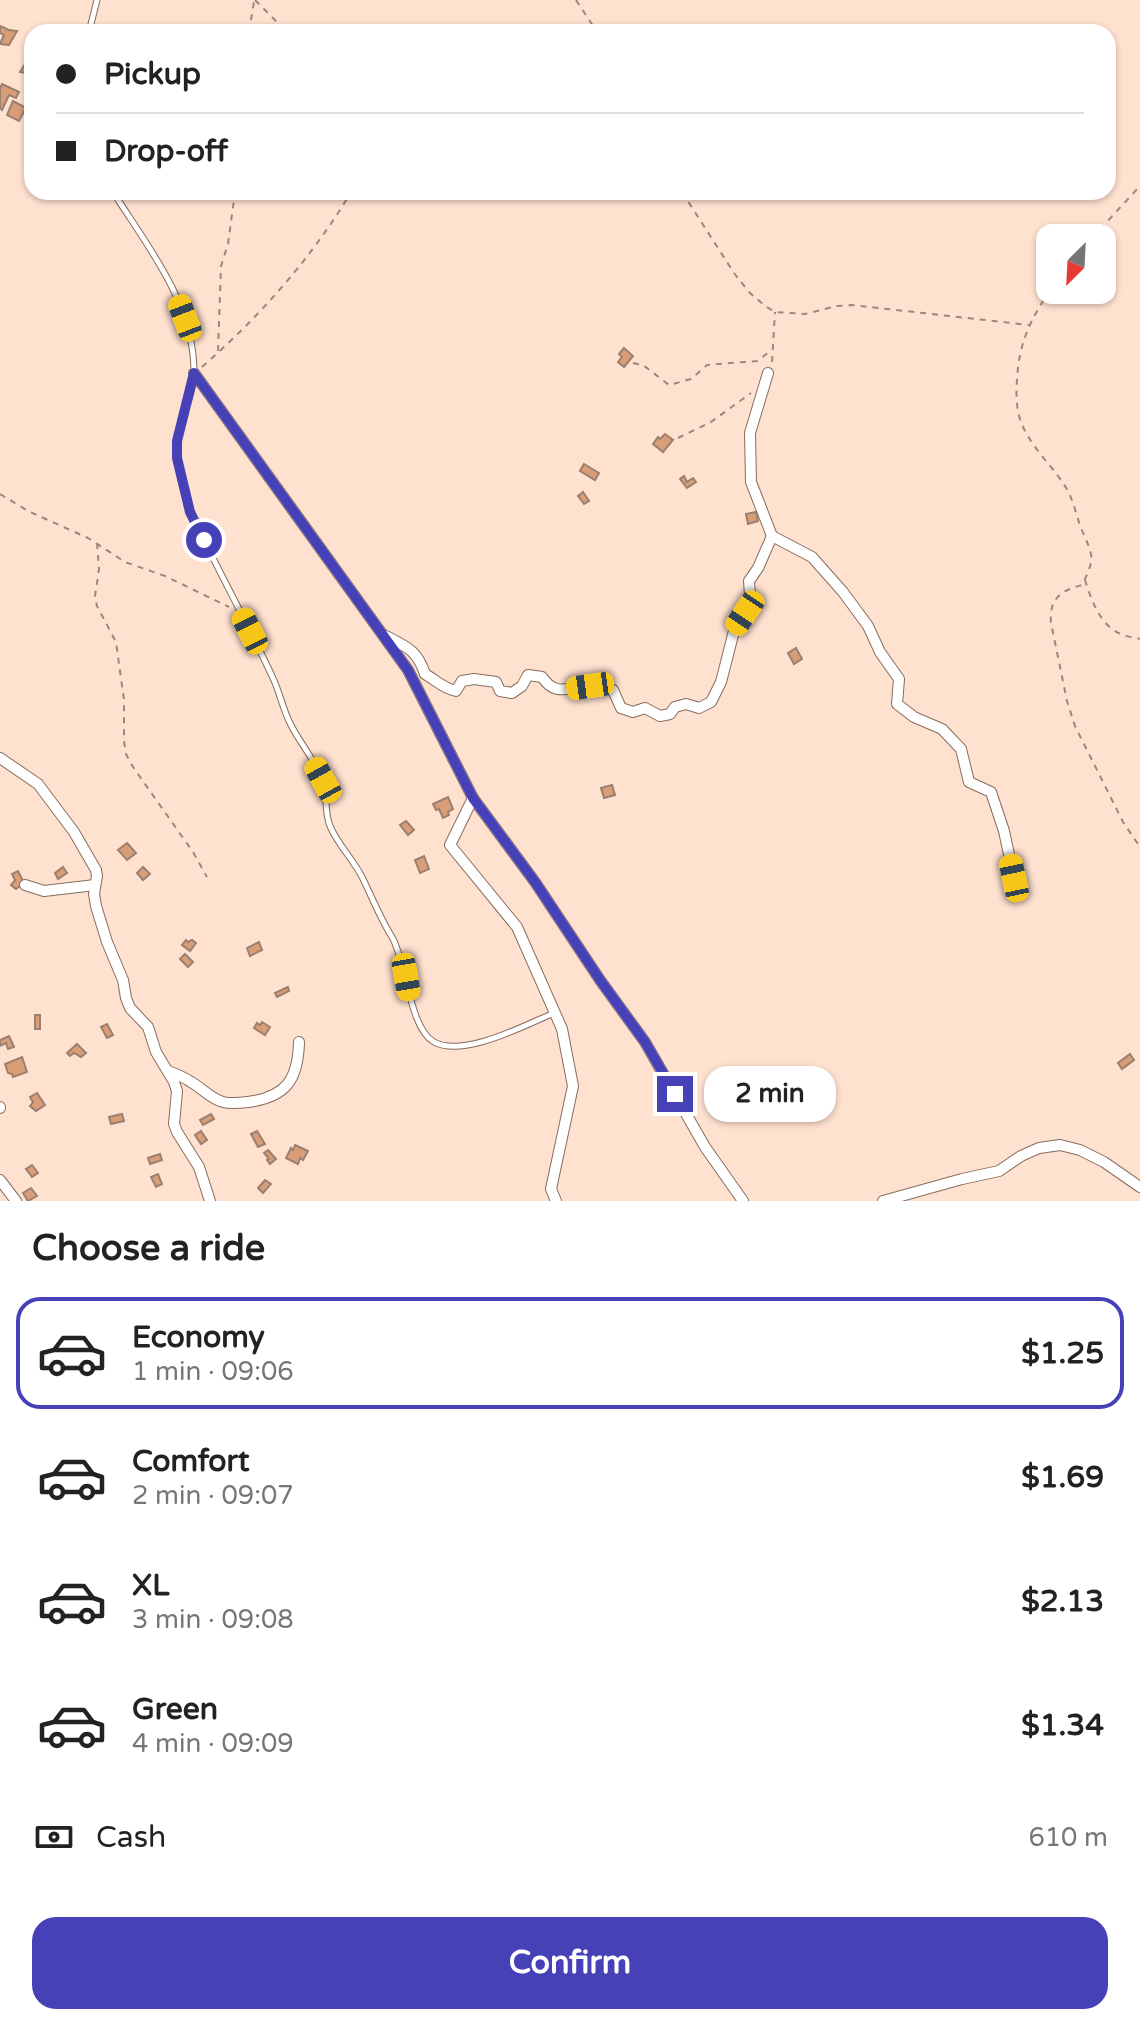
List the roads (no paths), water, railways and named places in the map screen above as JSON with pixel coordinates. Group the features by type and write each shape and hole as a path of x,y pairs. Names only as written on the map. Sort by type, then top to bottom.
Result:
{"street":[{"path":"194,373 408,670 473,798 645,1042 705,1147 743,1201"},
{"path":"768,373 750,433 751,482 772,536 812,557 853,605 899,679 897,704 914,717 942,729 961,749 969,782 991,792 1004,831 1014,878"},
{"path":"382,634 414,650 425,674 444,688 456,691 462,681 474,679 496,682 500,691 512,693 522,686 528,675 542,677 548,685 559,690 590,686 613,690 621,708 633,712 645,708 660,716 686,704 699,708 711,702 721,682 735,627 745,613 750,595 749,581 772,536"},
{"path":"0,758 38,784 74,832 96,870 94,894 107,942 123,980 130,1008 148,1027 156,1052 177,1091 174,1124 199,1167 210,1201"},
{"path":"473,798 450,845 517,927 562,1029 573,1086 551,1189 556,1201"},
{"path":"25,885 44,891 95,885"},
{"path":"167,1070 223,1102 258,1100 275,1096 288,1084 299,1057 299,1042"},
{"path":"883,1201 909,1197 999,1171 1039,1148 1060,1145 1080,1150 1104,1162 1140,1187"},
{"path":"0,1180 16,1201"}],"lane":[{"path":"91,24 97,0"},
{"path":"118,200 160,264 178,300 190,335 194,373 177,441 177,458 190,512 276,685 289,720 323,780 328,822 361,875 395,943 418,1022 430,1039 460,1047 498,1037 555,1013"}]}
